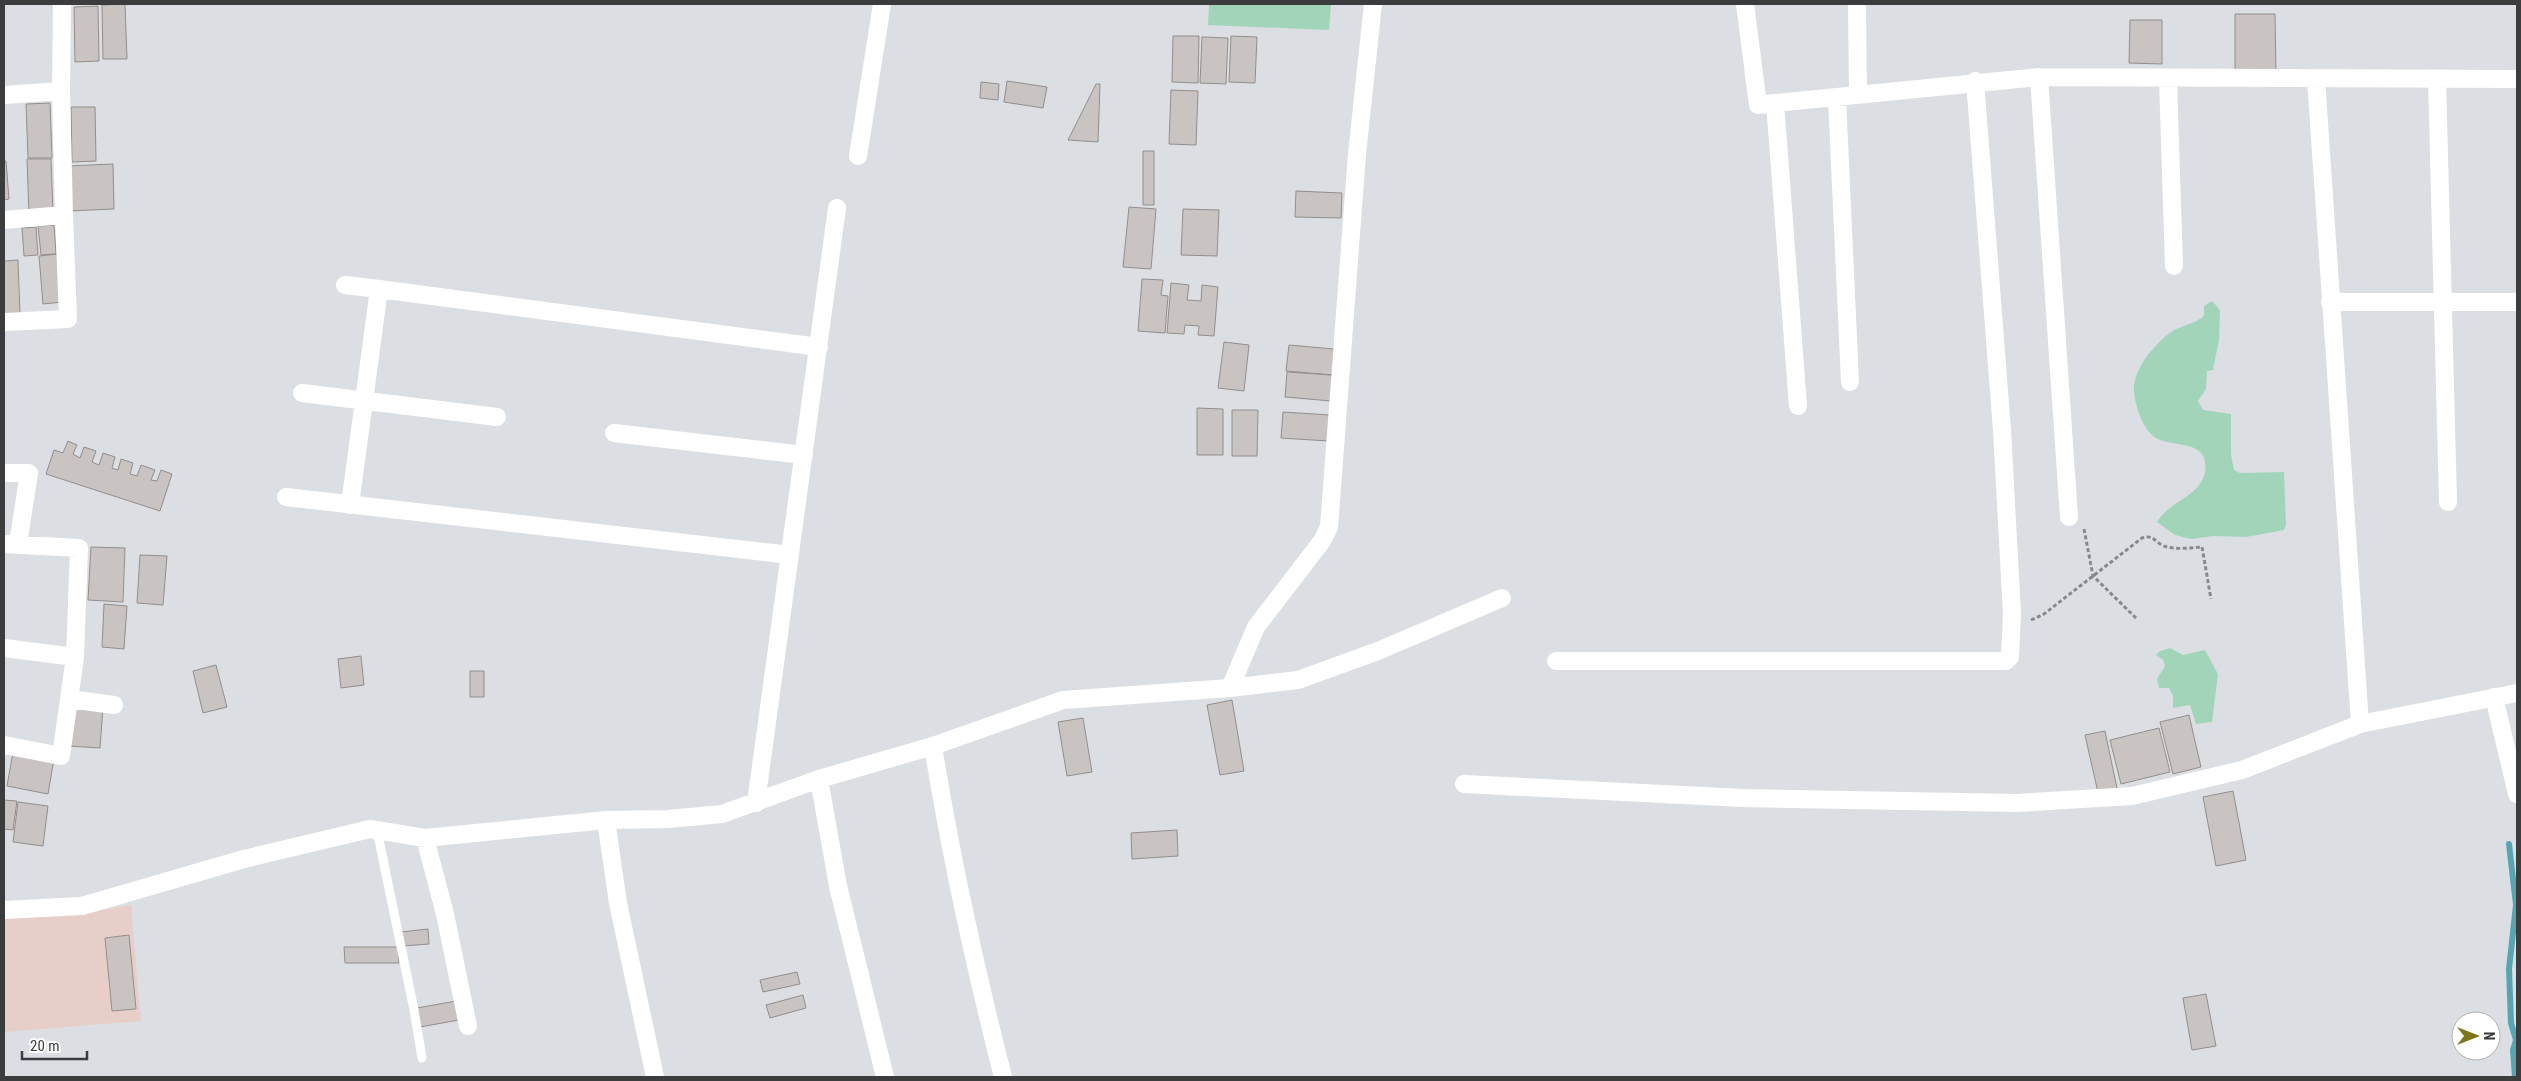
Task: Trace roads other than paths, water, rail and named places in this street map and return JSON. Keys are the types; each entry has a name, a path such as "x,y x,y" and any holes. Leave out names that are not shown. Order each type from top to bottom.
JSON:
{"street":[{"path":"4,322 68,319 61,91 62,4"},
{"path":"858,156 882,4"},
{"path":"1230,688 1256,627 1322,541 1330,527 1357,154 1373,4"},
{"path":"1745,4 1758,106 1975,81 2039,77 2517,79"},
{"path":"1857,4 1858,95"},
{"path":"2039,77 2069,510"},
{"path":"2168,79 2174,266"},
{"path":"2316,79 2360,724"},
{"path":"2437,79 2448,502"},
{"path":"1556,661 2006,661 2012,654 2002,430 1975,81"},
{"path":"4,95 61,91"},
{"path":"1837,98 1850,382"},
{"path":"1775,104 1798,406"},
{"path":"756,803 837,208"},
{"path":"4,220 64,215"},
{"path":"345,285 819,347"},
{"path":"350,505 379,289"},
{"path":"2330,302 2517,302"},
{"path":"302,393 497,417"},
{"path":"614,434 804,455"},
{"path":"4,473 29,473 11,544 79,548 75,657 61,756 4,745"},
{"path":"286,498 790,556"},
{"path":"4,910 82,906 244,859 370,828 425,838 606,820 668,819 722,814 819,779 933,746 1063,700 1230,688 1298,680 1378,651 1502,598"},
{"path":"4,648 75,657"},
{"path":"1464,784 1742,798 2017,803 2132,796 2242,770 2360,724 2517,693"},
{"path":"2494,697 2517,794"},
{"path":"70,698 114,705"},
{"path":"933,746 950,851 973,959 1002,1077"},
{"path":"819,779 840,895 885,1077"},
{"path":"606,820 618,903 655,1077"},
{"path":"425,838 445,914 468,1026"}],"lane":[{"path":"376,830 414,1010 422,1058"}],"waterway":[{"path":"2509,844 2516,905 2509,969 2511,1023 2516,1040 2513,1050 2515,1077"}]}
